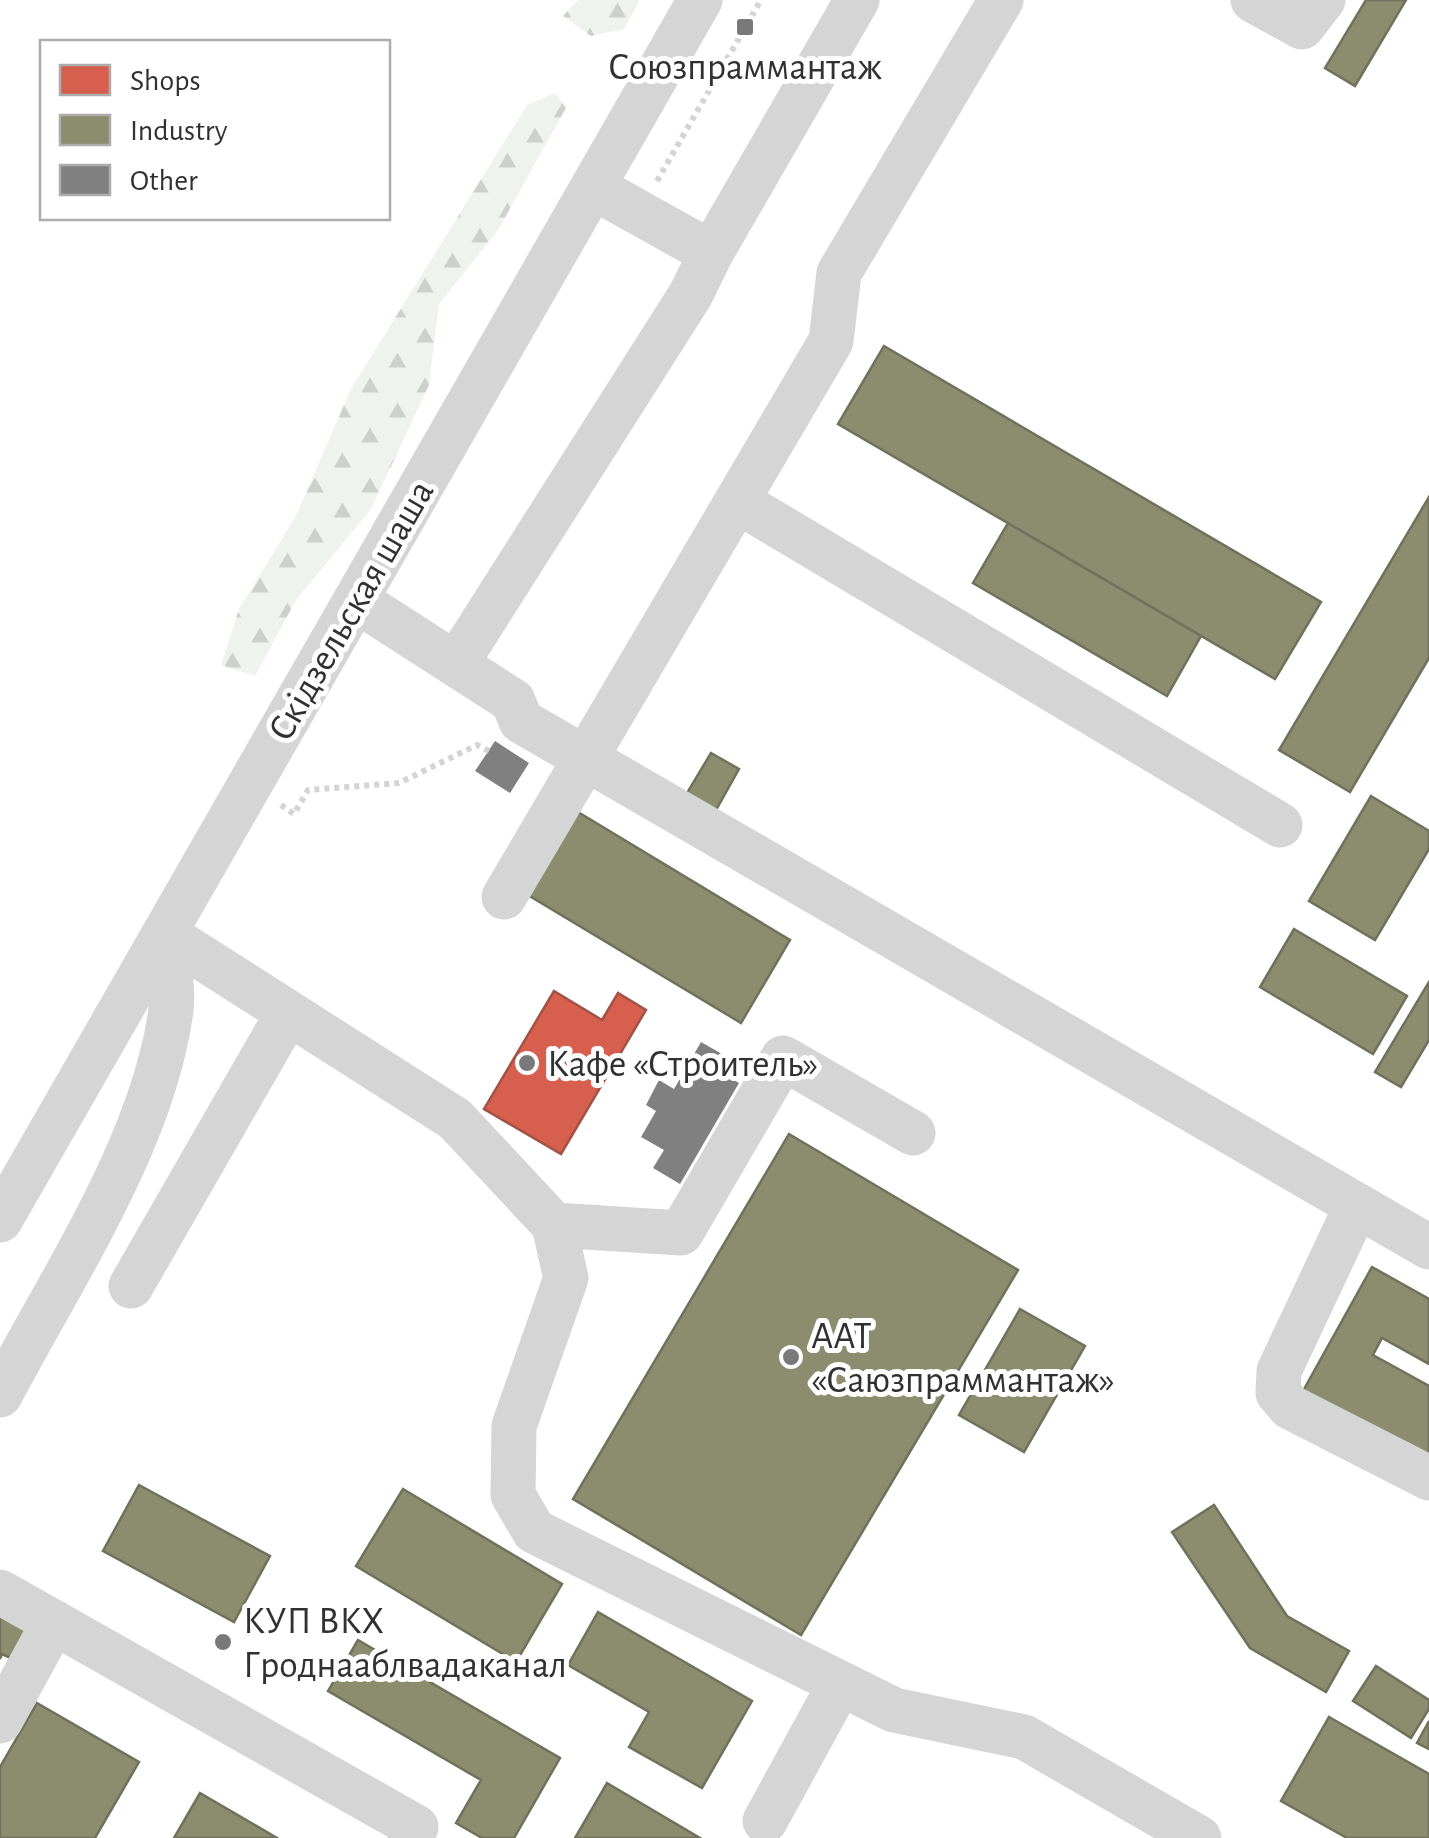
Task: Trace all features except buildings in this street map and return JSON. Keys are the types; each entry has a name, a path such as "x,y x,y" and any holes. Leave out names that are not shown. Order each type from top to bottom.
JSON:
{"street":[{"name":"Скідзельская шаша","path":"0,1220 700,0"},
{"path":"456,664 691,294 857,0"},
{"path":"504,898 831,341 838,273 1001,0"},
{"path":"1253,0 1302,28 1323,0"},
{"path":"593,187 711,253"},
{"path":"737,501 1280,825"},
{"path":"356,600 513,701 522,721 1429,1247"},
{"path":"165,934 455,1120 554,1225 566,1278 514,1426 513,1495 534,1532 894,1710 1024,1737 1199,1838"},
{"path":"0,1394 123,1162 158,1071 172,1006 165,934"},
{"path":"131,1286 288,1013"},
{"path":"554,1225 681,1233 782,1058 913,1133"},
{"path":"1357,1205 1279,1371 1278,1393 1290,1407 1429,1478"},
{"path":"0,1592 416,1827 410,1838"},
{"path":"0,1721 54,1622"},
{"path":"766,1821 840,1684"}],"path":[{"path":"638,213 761,0"},
{"path":"250,786 294,814 308,790 399,782 477,746 489,750"}],"green space":[{"path":"578,0 640,0 624,29 591,36 563,16"},
{"path":"555,93 566,108 498,230 439,304 429,385 371,509 296,600 255,676 221,665 239,609 296,516 351,389 527,105"}],"place":[{"name":"Союзпраммантаж","path":"745,27"},
{"name":"Кафе «Строитель»","path":"527,1063"},
{"name":"ААТ «Саюзпраммантаж»","path":"791,1357"},
{"name":"КУП ВКХ Гроднааблвадаканал","path":"223,1642"}]}
